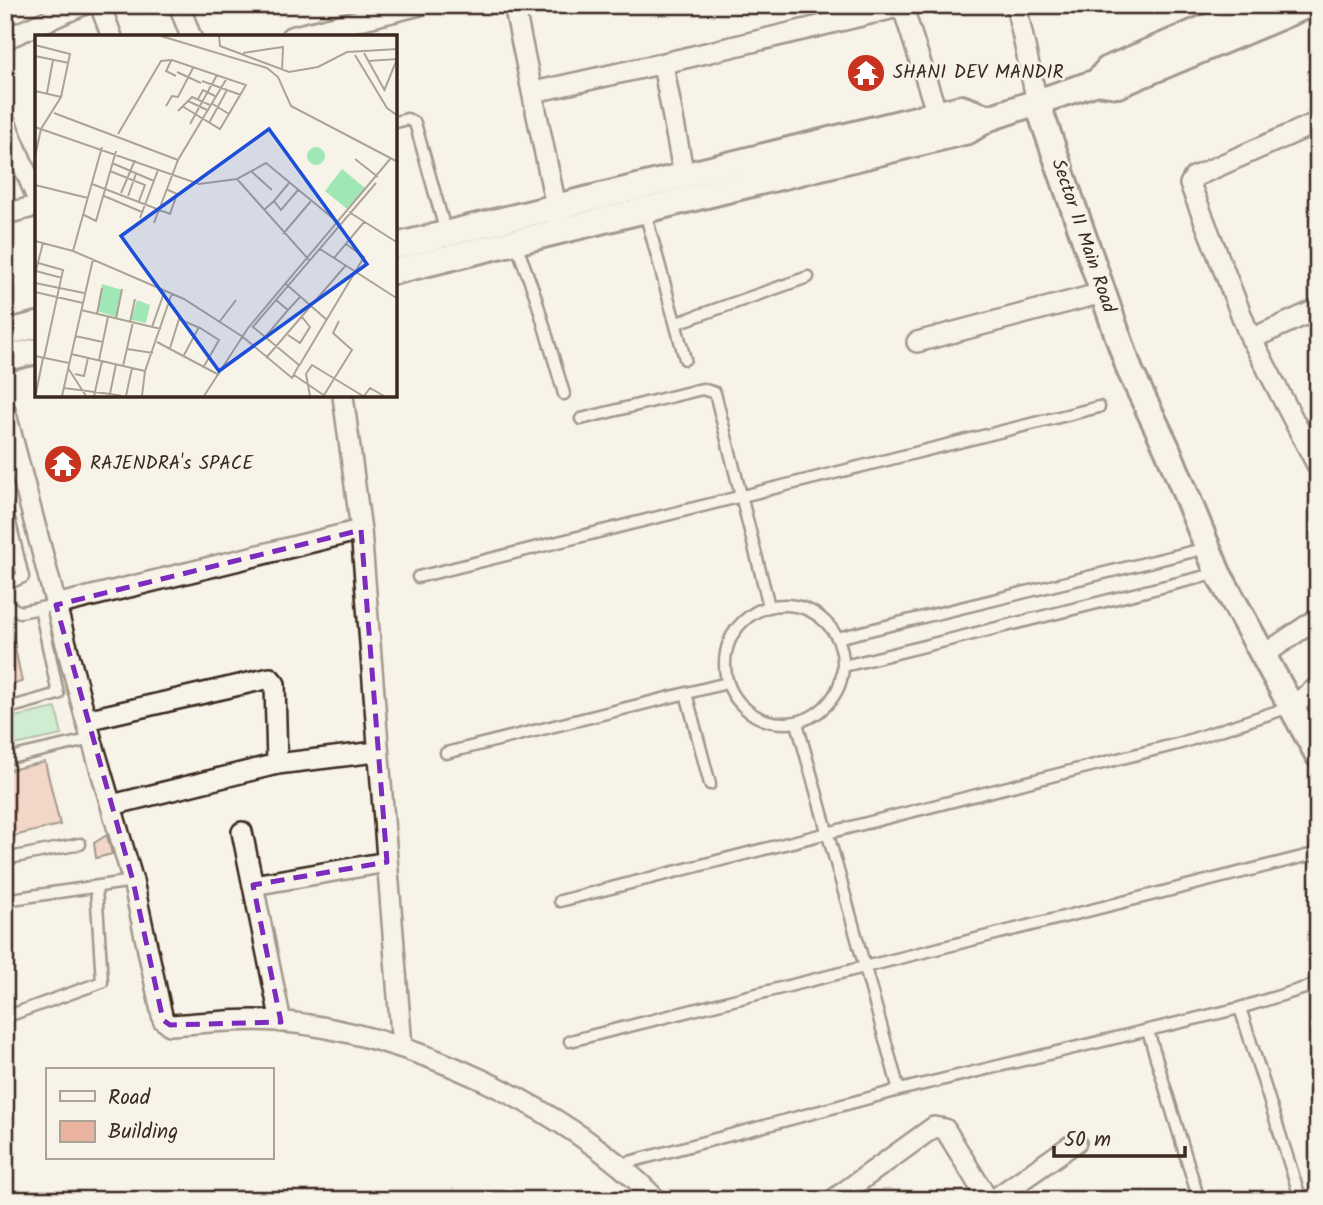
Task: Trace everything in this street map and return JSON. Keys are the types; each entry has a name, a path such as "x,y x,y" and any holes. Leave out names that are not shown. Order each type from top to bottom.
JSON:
{"street":[{"path":"5,39 83,5"},
{"path":"100,5 111,35"},
{"path":"179,5 190,35"},
{"path":"299,35 420,5"},
{"path":"514,5 559,218"},
{"path":"1016,5 1037,102"},
{"path":"1097,82 1108,69 1259,5"},
{"path":"397,246 446,233 644,210 968,131 989,118 1097,82 1118,85 1308,5"},
{"path":"534,92 903,6 937,114"},
{"path":"660,64 664,70 684,176"},
{"name":"Sector 11 Main Road","path":"1037,102 1130,370 1167,448 1218,573 1318,755"},
{"path":"397,271 515,240 559,218 684,176 961,107 989,118"},
{"path":"5,122 35,193"},
{"path":"1318,122 1191,181 1191,188 1251,339 1318,467"},
{"path":"5,214 35,206"},
{"path":"918,342 1102,293"},
{"path":"1251,339 1318,309"},
{"path":"5,333 35,326"},
{"path":"5,358 35,351"},
{"path":"343,397 360,530 402,1047"},
{"path":"5,410 48,607 112,806 133,881 165,1022 281,1022 402,1047 508,1093 551,1116 618,1165 657,1200"},
{"path":"48,607 360,530"},
{"path":"1262,656 1318,618"},
{"path":"89,730 270,678 275,684 277,764"},
{"path":"1291,707 1318,687"},
{"path":"112,806 277,764 376,752"},
{"path":"242,832 281,1022"},
{"path":"253,885 387,862"},
{"path":"833,1200 934,1127 945,1129 990,1200 1076,1142"}],"lane":[{"path":"397,122 407,119 415,123 446,233"},
{"path":"644,210 685,359"},
{"path":"515,240 535,295 564,394"},
{"path":"677,323 808,277"},
{"path":"581,419 709,389 715,393 769,606"},
{"path":"418,577 743,498 994,430 1099,407"},
{"path":"5,502 23,577 5,585"},
{"path":"837,638 1208,548"},
{"path":"844,666 1218,573"},
{"path":"5,604 20,612 48,607 58,694 5,709"},
{"path":"785,605 809,611 828,625 837,638 844,666 840,685 830,702 816,715 797,723 780,724 762,720 747,712 735,699 727,683 725,651 731,635 754,612 769,606 785,605"},
{"path":"446,753 727,683"},
{"path":"686,693 710,784"},
{"path":"560,901 1181,743 1291,707"},
{"path":"797,723 863,966 900,1090"},
{"path":"5,759 89,730"},
{"path":"5,859 80,844"},
{"path":"570,1041 1318,853"},
{"path":"5,900 133,881"},
{"path":"5,1017 102,982 96,887"},
{"path":"618,1165 900,1090 1240,1008 1318,985"},
{"path":"1240,1008 1301,1200"},
{"path":"1148,1031 1199,1200"}],"highlighted area":[{"path":"361,530 387,862 253,885 281,1022 170,1025 163,1020 133,881 56,605"}],"green space":[{"path":"56,708 62,735 5,747 5,719"}],"building":[{"path":"5,535 14,573 5,577"},
{"path":"12,632 22,682 5,685 5,633"},
{"path":"45,762 60,825 5,838 5,771"},
{"path":"107,835 112,854 96,858 94,843"}],"place":[{"name":"SHANI DEV MANDIR","path":"866,73"},
{"name":"RAJENDRA's SPACE","path":"63,464"}]}
